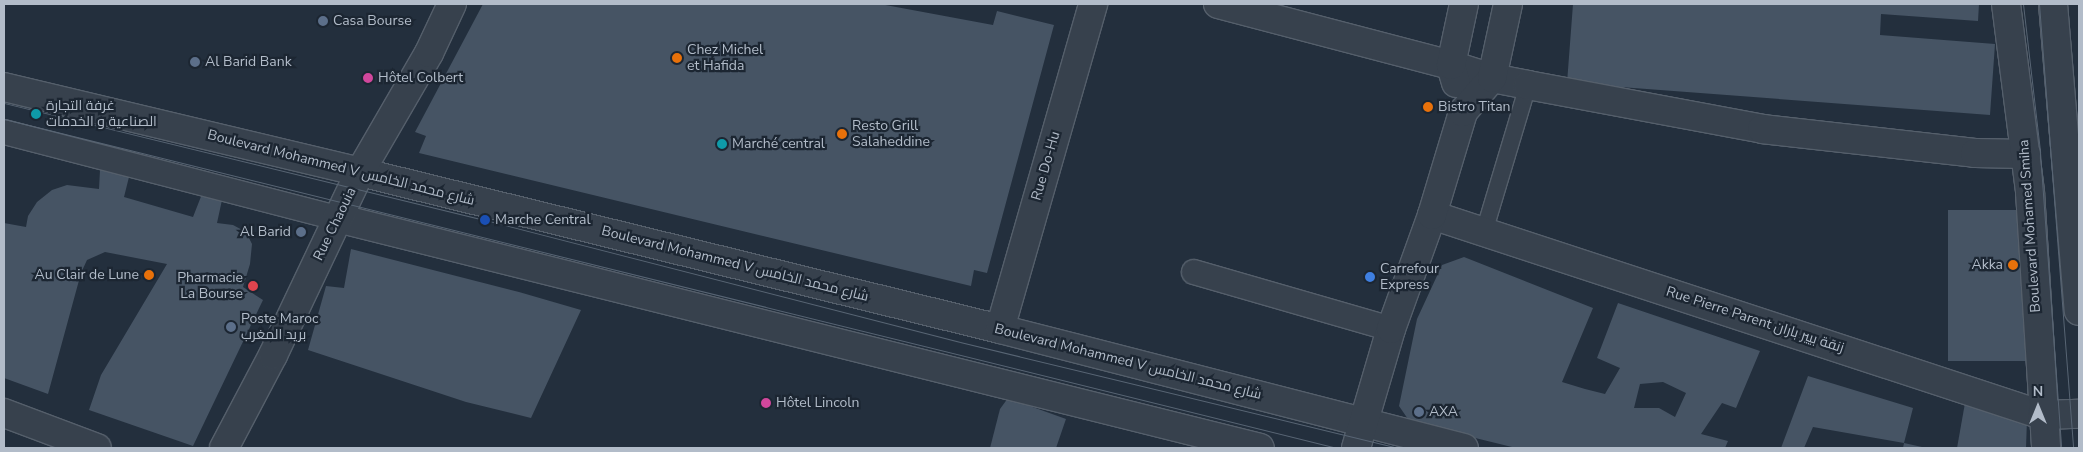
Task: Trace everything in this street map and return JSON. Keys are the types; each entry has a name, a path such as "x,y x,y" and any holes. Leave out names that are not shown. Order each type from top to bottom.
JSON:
{"street":[{"name":"Rue Chaouia","path":"224,448 273,355 360,172 429,53 452,4"},
{"name":"Rue Do-Hu","path":"1000,329 1093,4"},
{"path":"1218,4 1273,11 1492,78 1528,86 1762,129 1975,153 2026,154"},
{"path":"1462,112 1451,65 1464,4"},
{"path":"1356,448 1362,422 1391,329 1432,215 1462,112 1492,78 1508,4"},
{"name":"Boulevard Mohamed Smiha","path":"2006,4 2026,154 2042,414 2046,448"},
{"path":"2053,4 2073,146 2079,312"},
{"name":"Boulevard Mohammed V شارع محمد الخامس","path":"4,87 1000,329 1464,448"},
{"path":"4,132 337,218 1260,448"},
{"name":"Rue Pierre Parent زنقة بيير باران","path":"1432,215 2042,414 2079,414"},
{"path":"1194,272 1391,329"},
{"path":"4,412 97,448"}],"lane":[{"path":"1484,232 1528,86"}],"building":[{"name":"Marché central","path":"483,4 880,4 993,25 997,11 1054,25 987,273 974,270 971,286 419,153 426,136 415,132"},
{"path":"1573,4 1979,4 1978,21 1881,14 1880,35 1995,44 1990,115 1567,83"},
{"path":"100,170 129,177 124,197 193,217 202,194 222,200 217,223 233,225 246,232 252,244 250,264 243,287 263,300 193,446 89,410 101,375 167,264 105,252 87,260 81,273 48,394 4,378 4,223 26,227 28,216 37,202 52,190 67,185 99,189"},
{"path":"1948,210 2027,210 2027,361 1948,361"},
{"path":"351,249 519,292 581,310 531,418 466,402 308,350 326,286 344,288"},
{"path":"1464,257 1593,308 1562,382 1585,389 1605,394 1620,368 1597,358 1618,303 1760,351 1736,408 1722,403 1701,434 1728,441 1725,448 1516,448 1410,422 1399,406 1417,319 1442,265","holes":["1663,382 1686,393 1675,417 1659,408 1634,408 1640,384"]},
{"path":"1808,376 1913,408 1904,443 1813,427 1804,448 1781,448"},
{"path":"1008,398 1066,419 1056,448 990,448 1000,409"},
{"path":"1965,403 2027,419 2026,448 1957,448"},
{"path":"1904,443 1922,447 1922,448 1903,448"}],"tram line":[{"path":"2023,4 2040,152 2061,448"},
{"path":"2039,4 2073,448"},
{"path":"4,103 485,220 960,342 1397,448"},
{"path":"4,119 1337,448"}],"place":[{"name":"Casa Bourse","path":"323,21"},
{"name":"Chez Michel et Hafida","path":"677,58"},
{"name":"Al Barid Bank","path":"195,62"},
{"name":"Hôtel Colbert","path":"368,78"},
{"name":"Bistro Titan","path":"1428,107"},
{"name":"غرفة التجارة الصناعية و الخدمات","path":"36,114"},
{"name":"Resto Grill Salaheddine","path":"842,134"},
{"name":"Marché central","path":"722,144"},
{"name":"Marche Central","path":"485,220"},
{"name":"Al Barid","path":"301,232"},
{"name":"Akka","path":"2013,265"},
{"name":"Au Clair de Lune","path":"149,275"},
{"name":"Carrefour Express","path":"1370,277"},
{"name":"Pharmacie La Bourse","path":"253,286"},
{"name":"Poste Maroc بريد المغرب","path":"231,327"},
{"name":"Hôtel Lincoln","path":"766,403"},
{"name":"AXA","path":"1419,412"}]}
